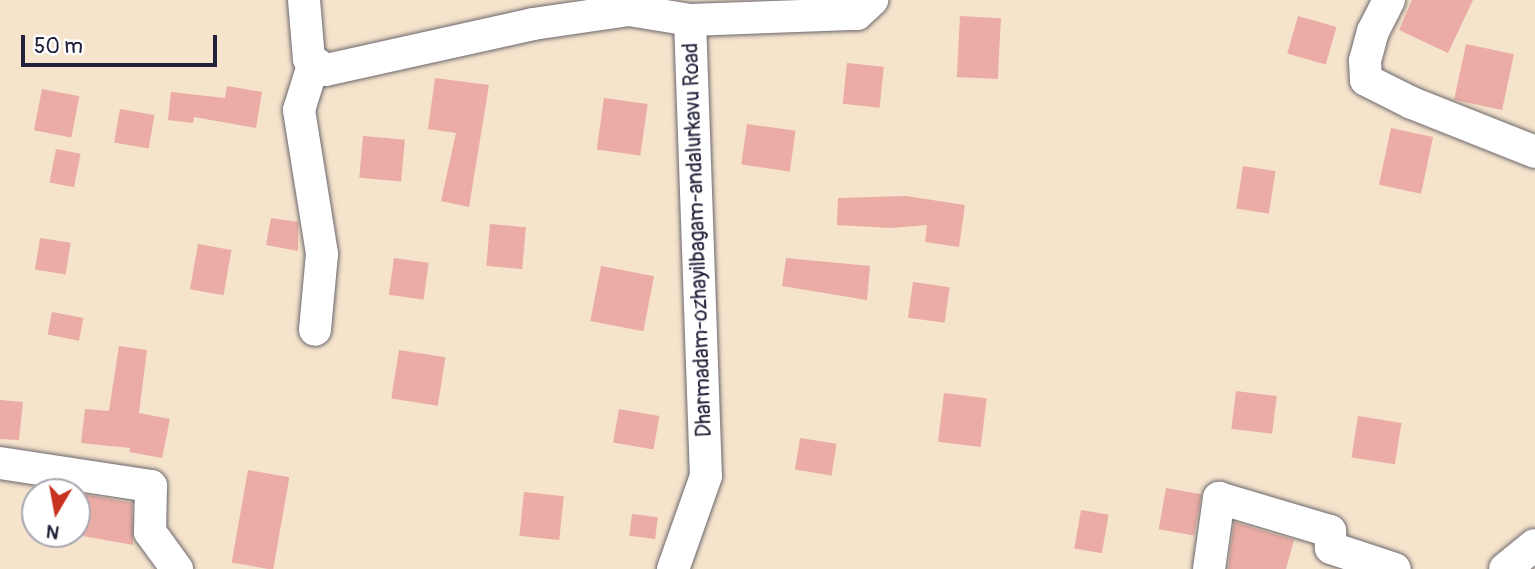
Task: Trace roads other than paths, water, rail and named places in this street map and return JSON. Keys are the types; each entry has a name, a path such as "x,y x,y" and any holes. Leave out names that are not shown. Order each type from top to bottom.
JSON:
{"street":[{"path":"304,0 309,59 314,62 299,110 322,254 316,330"},
{"path":"690,20 857,14 873,0"},
{"path":"1390,0 1370,41 1365,61 1366,80 1412,103 1535,152"},
{"name":"Dharmadam-ozhayilbagam-andalurkavu Road","path":"314,62 326,69 533,24 629,10 690,20 706,476 673,569"},
{"path":"0,463 150,486 150,532 177,569"},
{"path":"1209,569 1219,498 1330,531 1331,548 1395,569"},
{"path":"1505,569 1535,545"}]}
